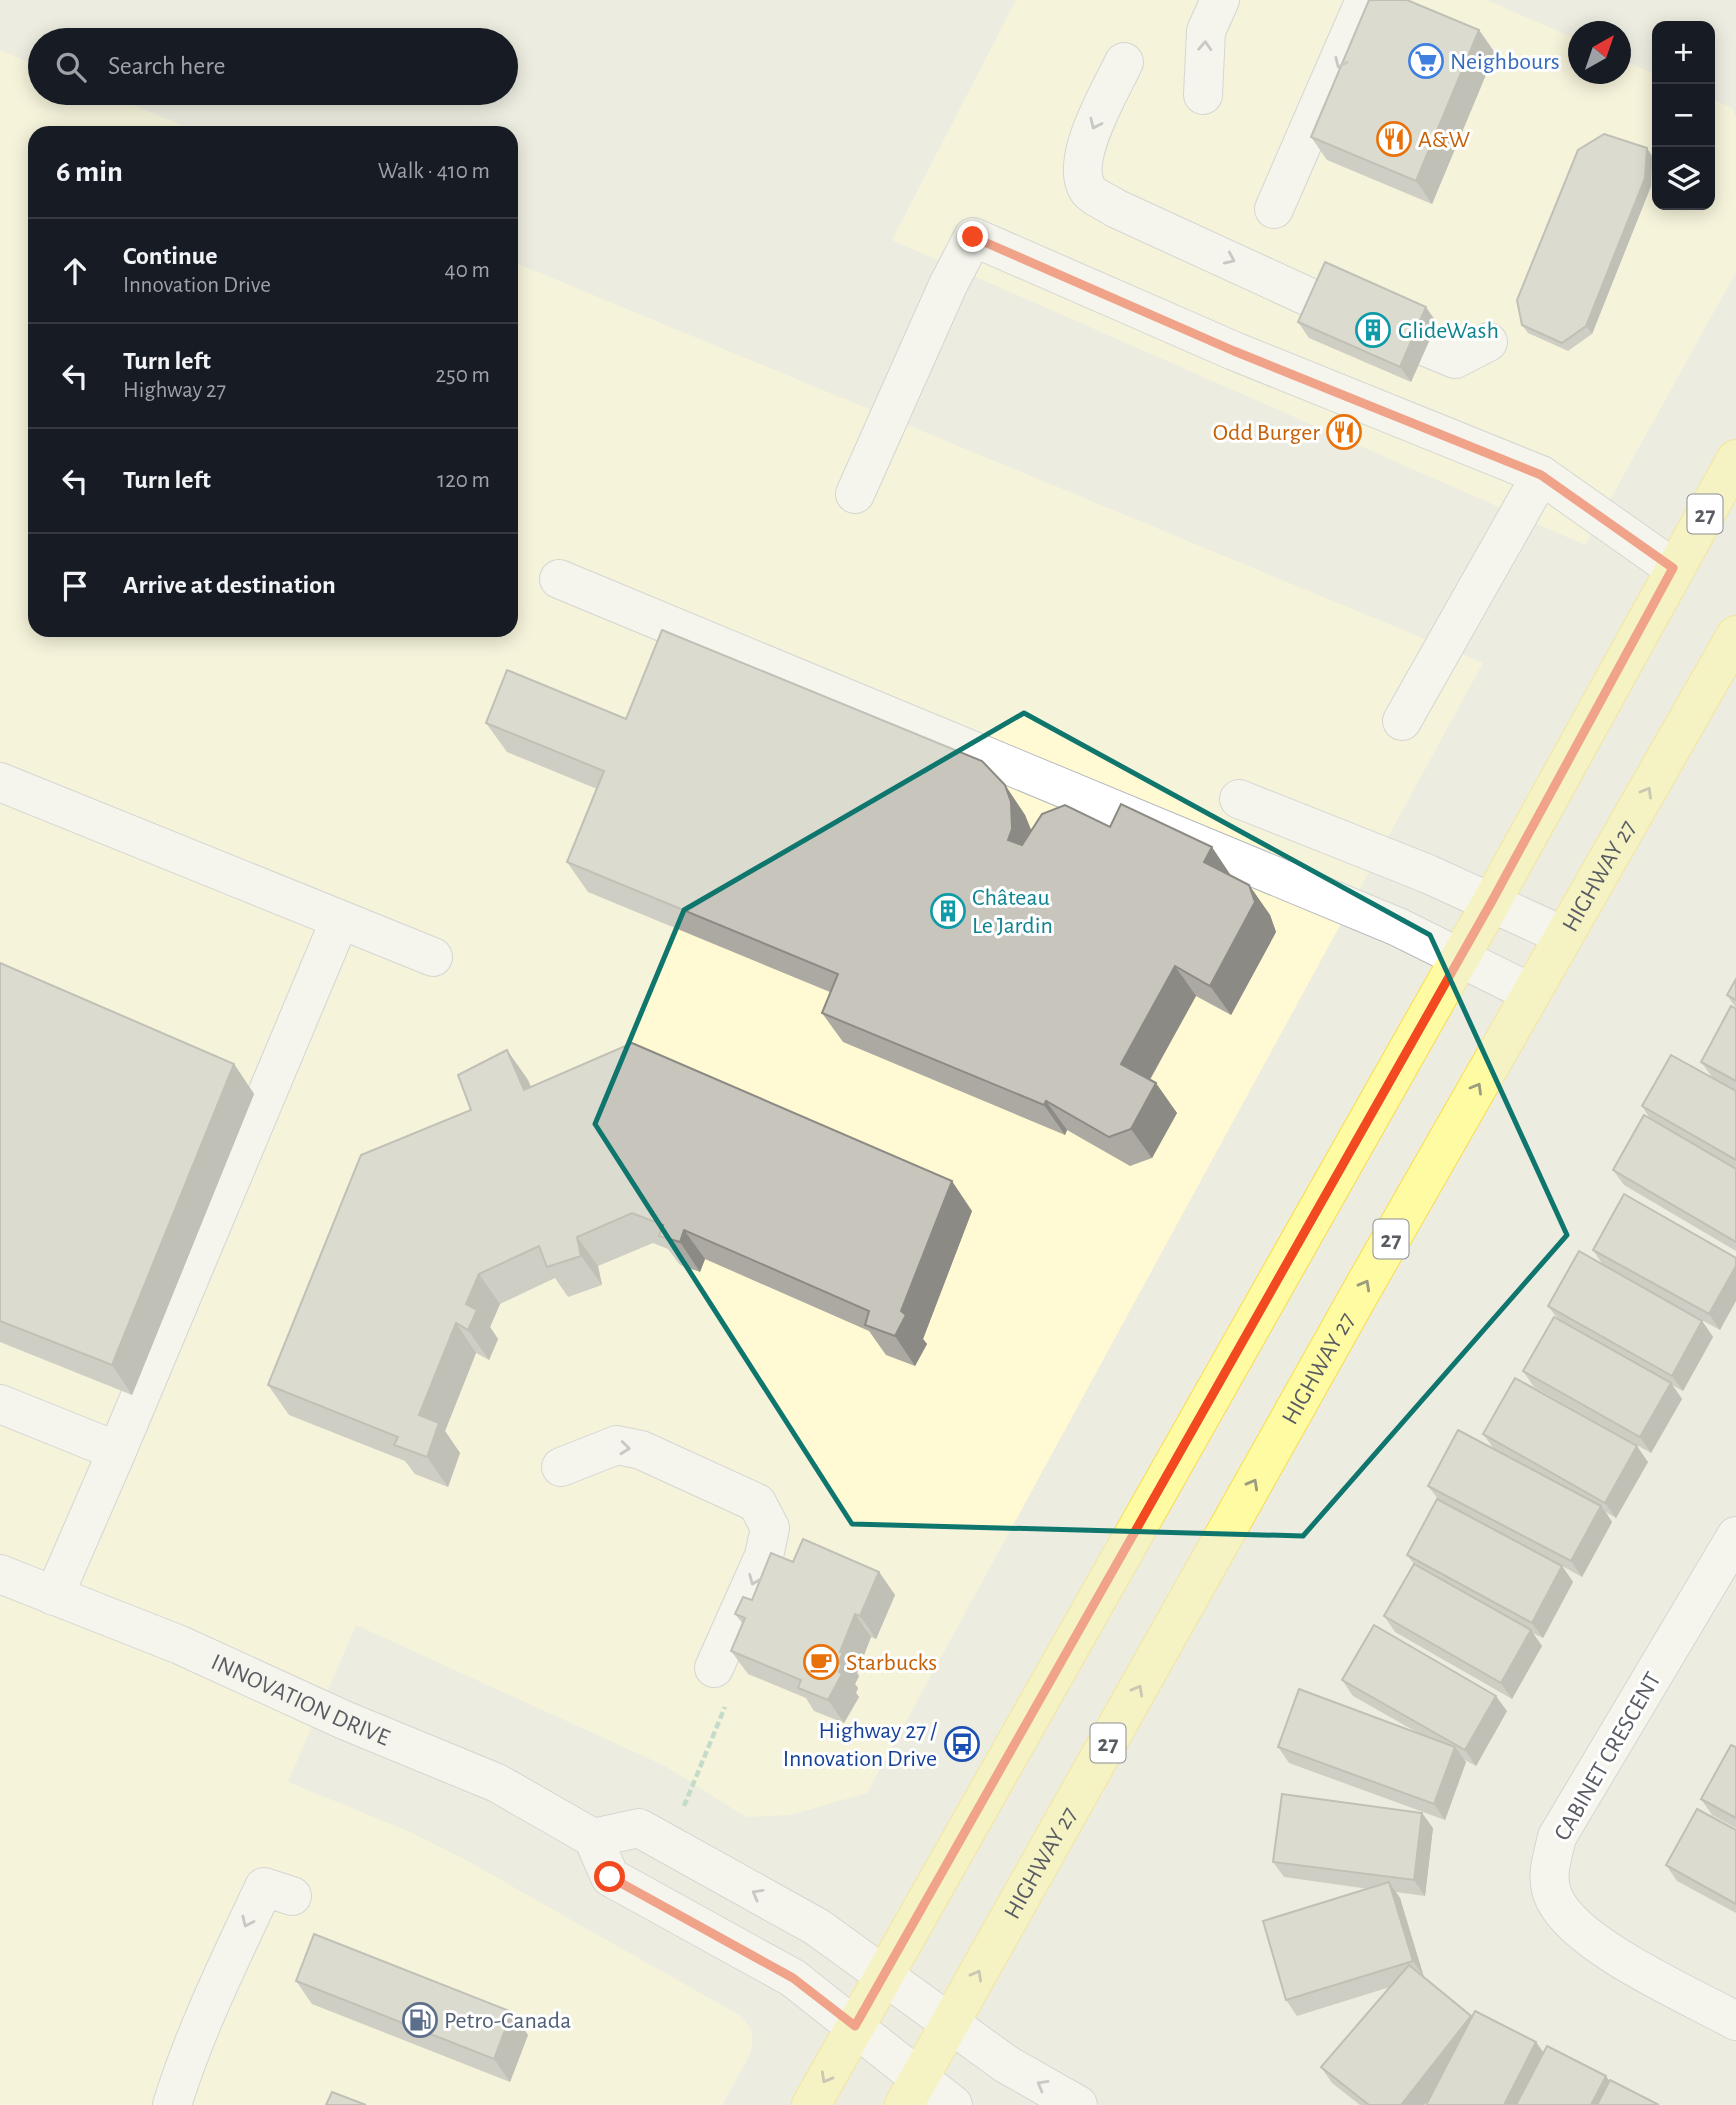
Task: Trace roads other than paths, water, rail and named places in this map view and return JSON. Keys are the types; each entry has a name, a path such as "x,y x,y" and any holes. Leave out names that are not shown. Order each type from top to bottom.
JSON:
{"main road":[{"name":"27","path":"811,2105 1492,901 1673,568 1736,459"},
{"name":"HIGHWAY 27","path":"912,2091 1736,635"}],"street":[{"path":"1203,96 1206,31 1220,0"},
{"path":"1274,209 1365,0"},
{"path":"1124,62 1088,139 1082,169 1088,190 1115,208 1324,304"},
{"path":"855,494 947,285 973,237 1234,351 1541,475 1673,568"},
{"path":"1426,347 1455,359 1488,342"},
{"path":"1402,721 1541,475"},
{"path":"559,579 1398,927 1531,993"},
{"path":"0,782 340,922 433,957"},
{"path":"1239,799 1492,901 1564,936"},
{"path":"54,1596 340,922"},
{"path":"0,1404 117,1451"},
{"path":"561,1467 617,1444 641,1450 757,1503 770,1528 764,1556 714,1668"},
{"name":"CABINET CRESCENT","path":"1736,1536 1557,1838 1548,1874 1555,1900 1583,1935 1736,2021"},
{"name":"INNOVATION DRIVE","path":"0,1574 180,1645 344,1720 497,1783 593,1838"},
{"path":"953,2105 912,2091 855,2026 793,1978 610,1877 593,1838 639,1828 817,1927 1006,2064 1078,2105"},
{"path":"172,2105 227,1965 264,1887 292,1896"}],"place":[{"name":"Neighbours","path":"1426,61"},
{"name":"A&W","path":"1394,139"},
{"name":"GlideWash","path":"1373,330"},
{"name":"Odd Burger","path":"1344,432"},
{"name":"Château Le Jardin","path":"948,911"},
{"name":"Starbucks","path":"821,1662"},
{"name":"Highway 27 / Innovation Drive","path":"962,1744"},
{"name":"Petro-Canada","path":"420,2020"}]}
